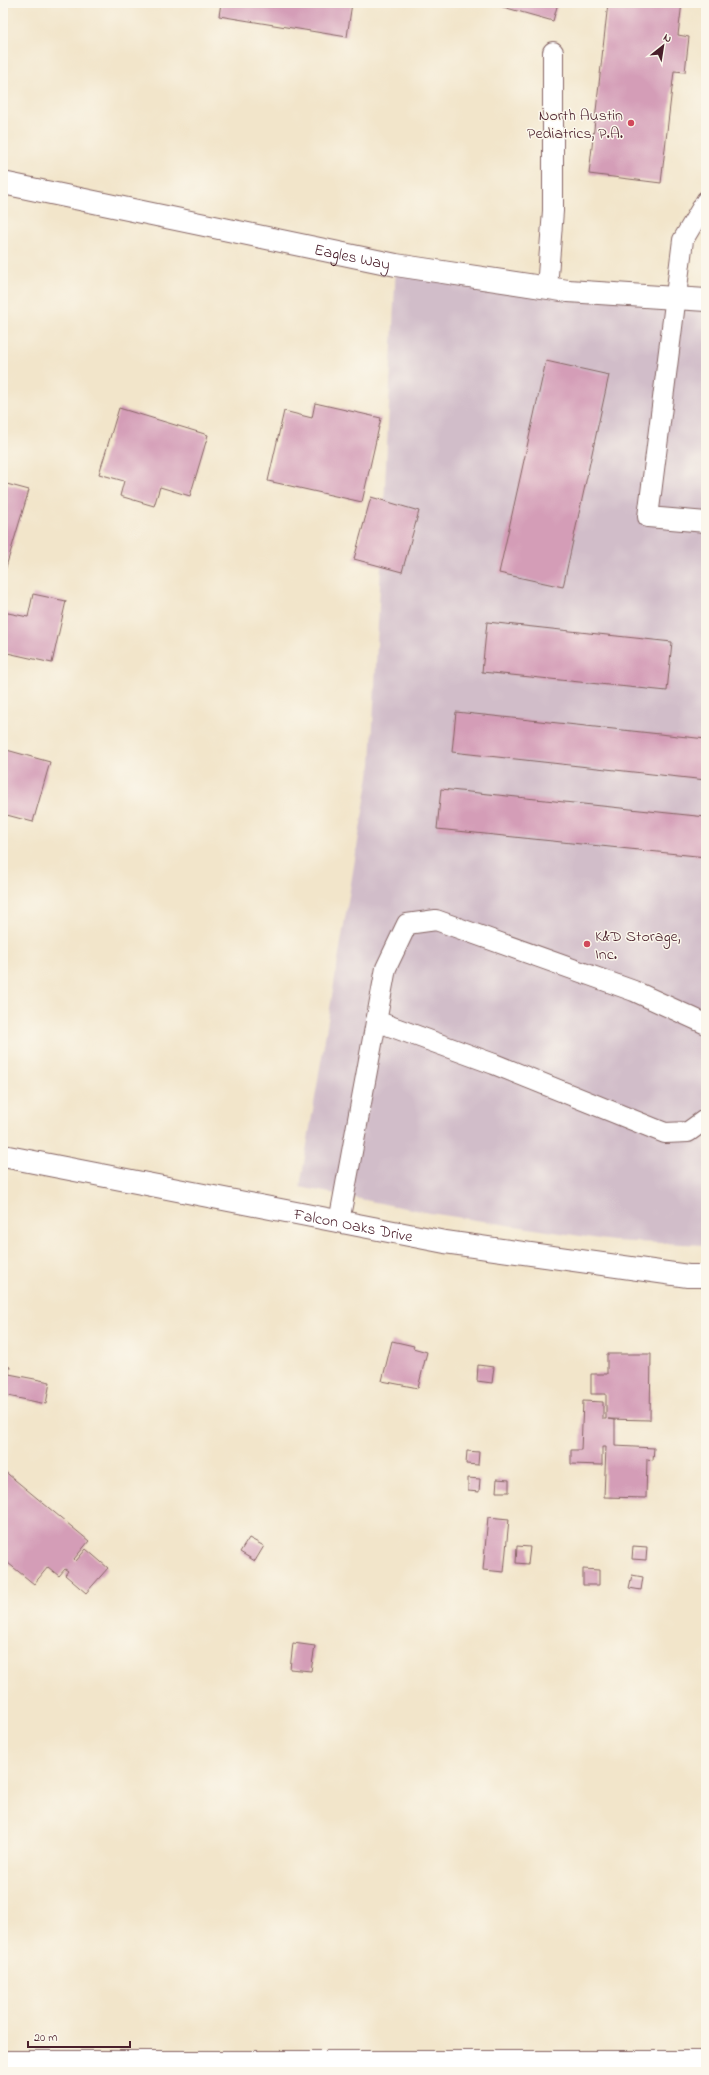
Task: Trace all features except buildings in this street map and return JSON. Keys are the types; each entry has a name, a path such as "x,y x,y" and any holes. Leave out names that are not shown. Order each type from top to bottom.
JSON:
{"street":[{"name":"Eagles Way","path":"3,183 396,265 568,291 706,300"},
{"name":"Falcon Oaks Drive","path":"3,1156 445,1242 680,1275 706,1276"},
{"path":"3,2062 706,2062"}],"lane":[{"path":"547,288 553,211 554,52"},
{"path":"706,201 683,240 677,298 648,517 706,522"},
{"path":"339,1222 386,968 407,924 436,920 634,991 706,1024"},
{"path":"376,1022 494,1064 665,1133 688,1132 706,1119"}],"shaded area":[{"path":"396,265 706,299 706,1245 613,1241 430,1213 300,1187 371,764"}],"place":[{"name":"North Austin Pediatrics, P.A.","path":"631,123"},
{"name":"K&D Storage, Inc.","path":"587,944"}]}
